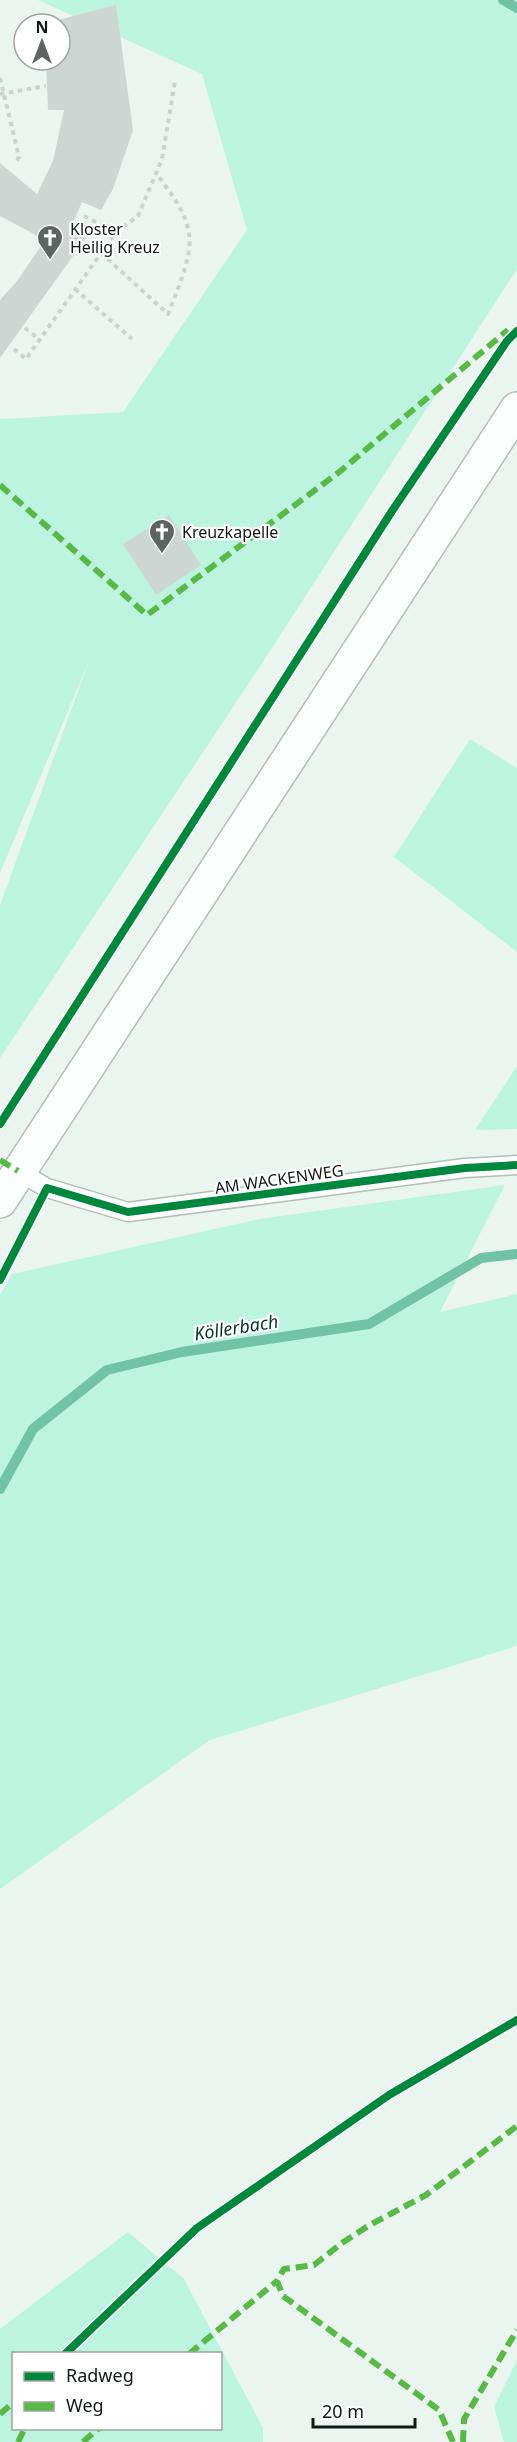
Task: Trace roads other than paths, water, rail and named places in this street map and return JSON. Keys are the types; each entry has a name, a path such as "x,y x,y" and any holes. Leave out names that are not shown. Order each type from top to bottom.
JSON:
{"main road":[{"path":"0,1201 517,409"}],"lane":[{"name":"AM WACKENWEG","path":"18,1171 47,1188 128,1212 465,1168 517,1165"}],"waterway":[{"name":"Köllerbach","path":"503,0 517,8"},
{"name":"Köllerbach","path":"0,1489 33,1429 107,1370 182,1352 369,1324 481,1258 517,1254"}],"place":[{"name":"Kloster Heilig Kreuz","path":"50,261"},
{"name":"Kreuzkapelle","path":"162,555"}]}
